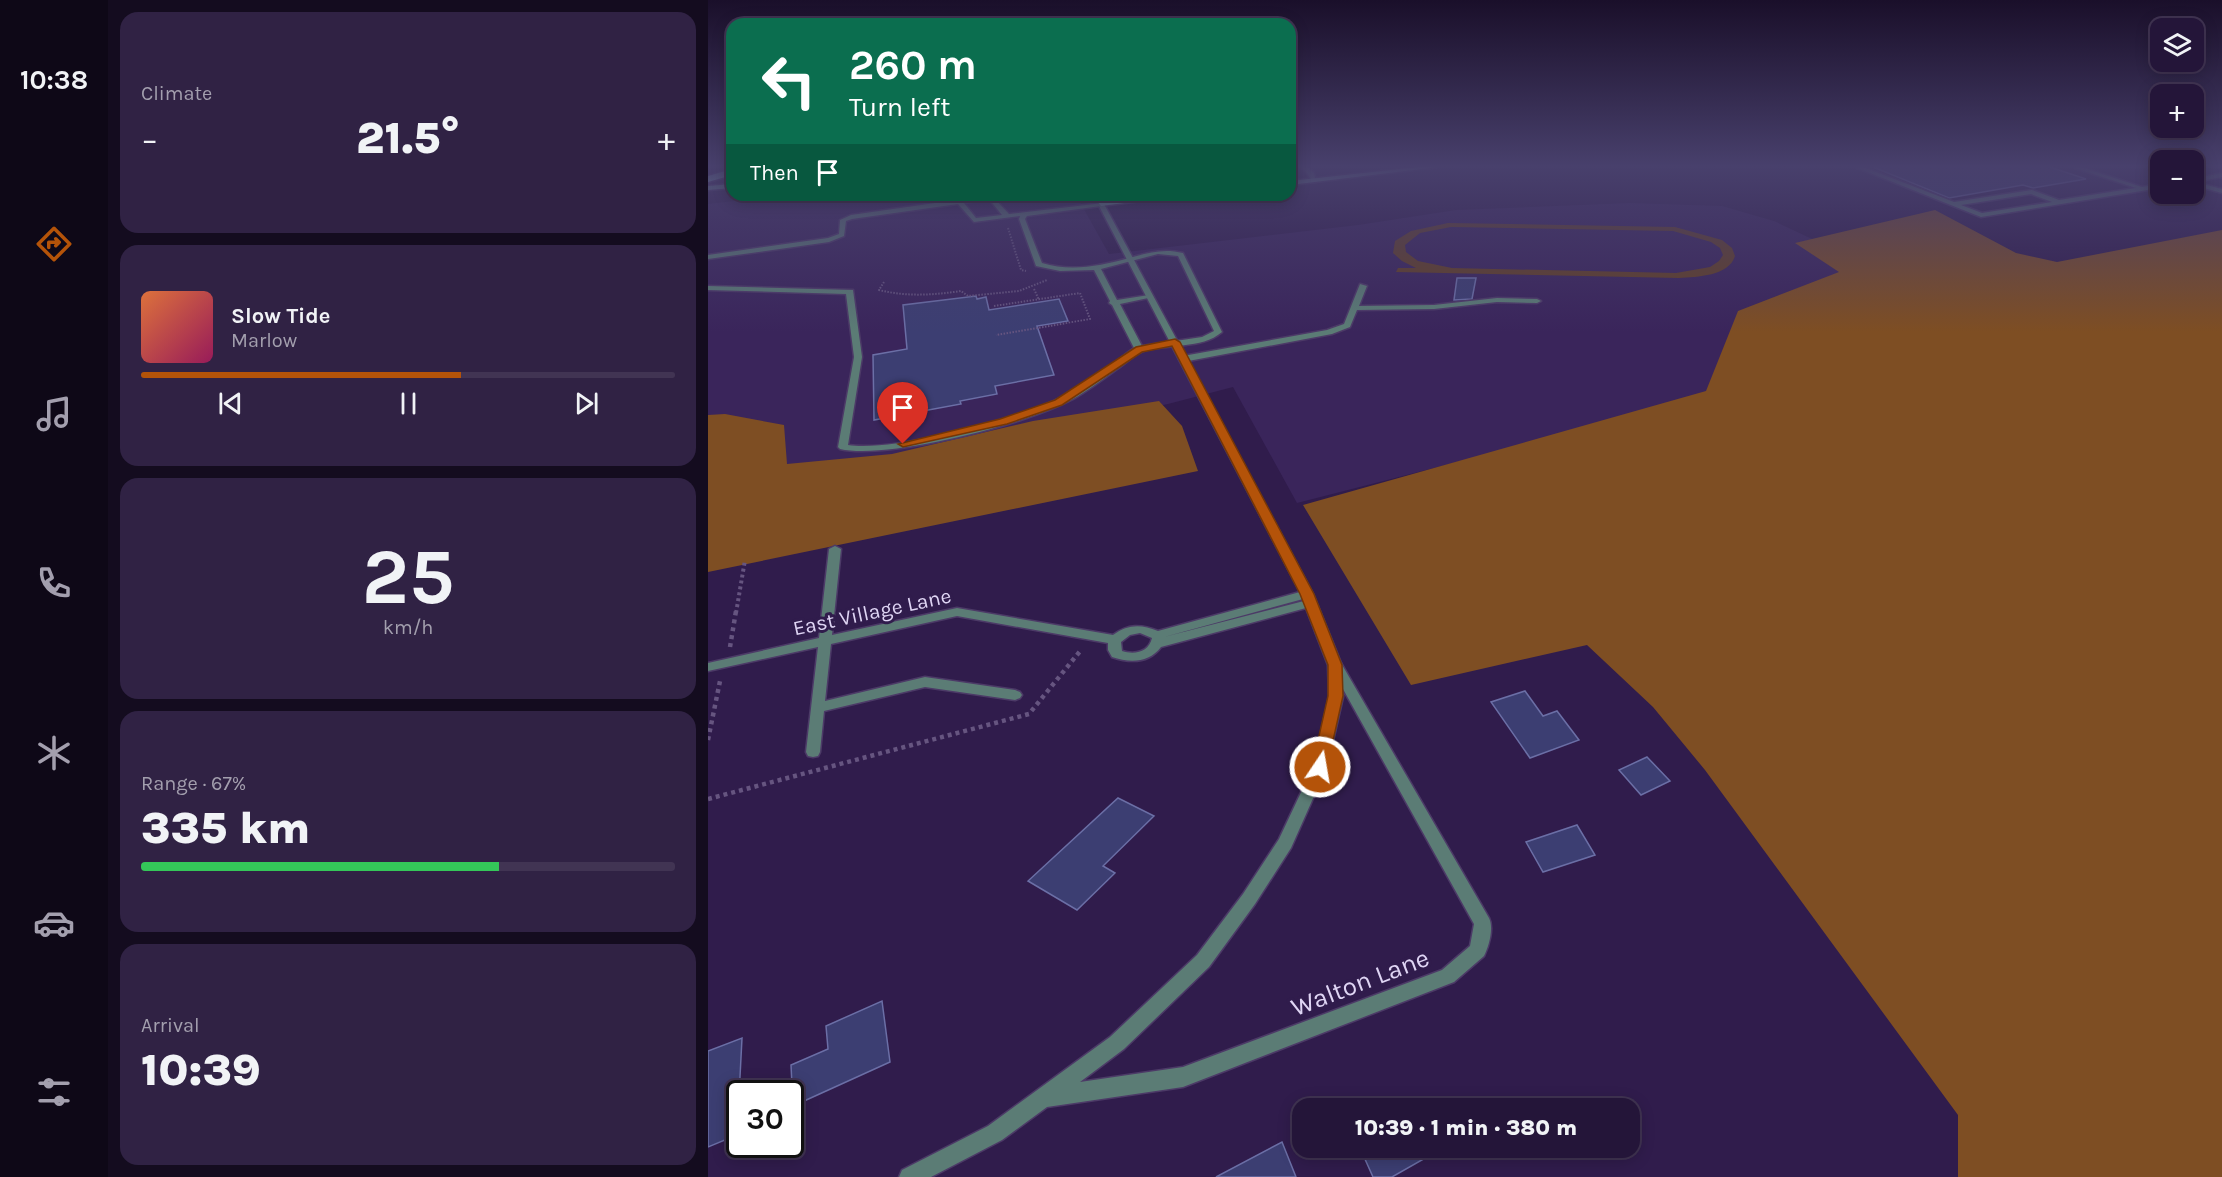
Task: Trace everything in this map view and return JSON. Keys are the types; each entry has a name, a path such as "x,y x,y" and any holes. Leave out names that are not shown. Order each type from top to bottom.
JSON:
{"street":[{"path":"708,257 829,240 842,235 843,222"},
{"path":"708,288 850,292 858,357 843,447 852,451 883,449 1003,422 1059,403 1139,349 1204,339 1218,332 1182,256 1170,252 1145,253 1130,261 1070,270 1050,269 1039,264 1023,222"},
{"name":"Walton Lane","path":"1042,1098 1183,1077 1448,976 1478,950 1483,923 1335,665 1309,598 1110,222"},
{"path":"1096,266 1113,303 1139,349"},
{"path":"1183,359 1329,332 1347,325 1363,286"},
{"path":"1113,303 1149,297"},
{"path":"1354,308 1434,307 1497,300 1537,301"},
{"path":"813,752 835,549"},
{"path":"1157,639 1141,629 1126,632 1115,640 1114,650 1128,658 1149,652 1157,639 1309,598"},
{"name":"East Village Lane","path":"708,668 957,612 1115,640"},
{"name":"Walton Lane","path":"909,1177 995,1133 1118,1043 1203,961 1250,899 1285,843 1320,767 1335,696 1335,665"},
{"path":"819,707 925,682 1015,695"}],"path":[{"path":"1007,222 1021,270 1030,273"},
{"path":"884,282 879,290 897,296 929,296 961,291 969,296 1000,295 1034,289 1048,278 1039,275"},
{"path":"1034,289 1039,300"},
{"path":"994,306 1080,293 1090,319 996,335"},
{"path":"730,647 746,560"},
{"path":"708,799 1029,714 1081,650"},
{"path":"708,740 720,681"}],"shaded area":[{"path":"708,222 1091,222 1109,254 1378,222 1776,222 1970,313 1979,329 1297,503 1233,387 1168,404 878,463 708,482"},
{"path":"1884,222 1957,222 2016,253 2057,262 2222,230 2222,1177 1958,1177 1958,1115 1705,770 1653,707 1587,645 1411,685 1303,505 1706,391 1738,311 1839,272 1795,243"},
{"path":"1448,223 1675,227 1722,240 1732,248 1735,256 1732,263 1719,271 1703,276 1679,278 1396,272 1398,268 1416,268 1393,253 1395,241 1411,231","holes":["1451,227 1673,231 1711,242 1720,248 1723,255 1710,267 1676,273 1452,268 1418,261 1406,252 1405,245 1420,233"]},
{"path":"1159,401 1182,426 1198,471 708,572 708,415 725,414 784,425 787,464 892,454 1033,421"}],"building":[{"path":"1457,278 1476,278 1472,299 1454,300"},
{"path":"976,296 977,299 986,297 989,310 1059,299 1068,321 1037,326 1054,375 995,386 997,394 960,401 961,404 874,420 873,355 907,349 903,305"},
{"path":"1525,691 1543,716 1557,711 1579,740 1530,758 1491,702"},
{"path":"1647,757 1670,781 1641,795 1619,770"},
{"path":"1118,798 1154,816 1103,866 1115,873 1077,910 1028,881"},
{"path":"1577,825 1595,855 1543,872 1526,842"},
{"path":"882,1001 890,1062 804,1101 804,1080 792,1080 791,1065 828,1049 826,1026"},
{"path":"742,1038 740,1080 726,1080 726,1140 708,1147 708,1051"},
{"path":"1282,1142 1296,1177 1216,1177"},
{"path":"1364,1158 1425,1158 1392,1177 1373,1177"}],"route":[{"path":"903,444 1003,422 1059,403 1139,349 1175,342 1307,594 1335,665 1335,696 1320,767"}]}
